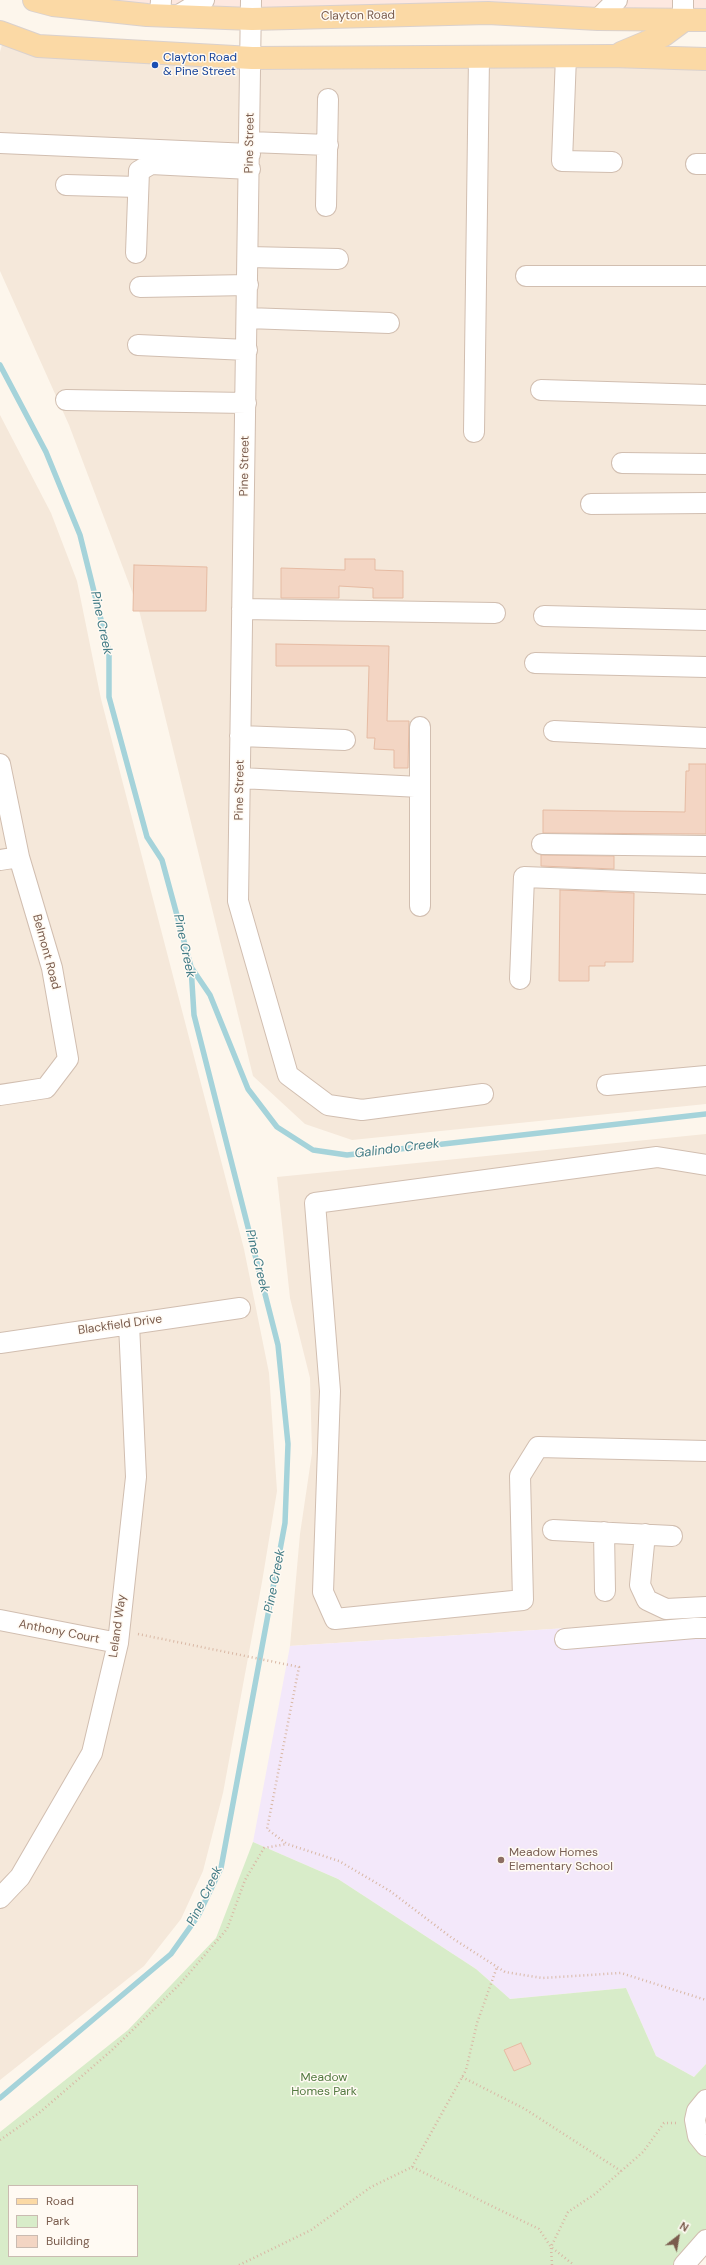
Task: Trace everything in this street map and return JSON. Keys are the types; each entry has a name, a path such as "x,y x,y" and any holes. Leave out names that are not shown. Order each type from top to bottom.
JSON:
{"main road":[{"name":"Clayton Road","path":"34,0 53,5 166,11 488,7 598,19 683,10 706,20"},
{"path":"612,56 664,35 683,10"},
{"path":"0,32 38,46 252,58 612,56 706,59"}],"street":[{"path":"166,11 204,0"},
{"path":"598,19 617,0"},
{"name":"Pine Street","path":"252,9 238,901 248,931 288,1075 328,1105 362,1110 483,1094"},
{"path":"566,56 562,161 612,162"},
{"path":"474,432 479,57"},
{"path":"326,206 328,99"},
{"path":"0,143 250,155"},
{"path":"136,253 139,171 151,164 250,155 328,145"},
{"path":"66,184 138,187"},
{"path":"248,257 338,260"},
{"path":"526,276 706,276"},
{"path":"140,288 248,285"},
{"path":"247,318 389,323"},
{"path":"138,345 247,350"},
{"path":"541,390 706,395"},
{"path":"66,400 246,403"},
{"path":"622,463 706,464"},
{"path":"591,504 706,503"},
{"path":"242,609 495,614"},
{"path":"544,616 706,620"},
{"path":"535,663 706,668"},
{"path":"420,727 420,906"},
{"path":"554,731 706,738"},
{"path":"240,736 345,740"},
{"name":"Belmont Road","path":"0,764 10,858 52,968 68,1059 46,1088 0,1095"},
{"path":"240,778 420,787"},
{"path":"542,844 706,846"},
{"path":"520,979 524,877 706,884"},
{"path":"607,1085 706,1076"},
{"path":"706,1165 657,1157 315,1203 330,1391 323,1592 335,1619 523,1600 520,1476 538,1447 706,1451"},
{"name":"Blackfield Drive","path":"0,1343 240,1308"},
{"name":"Leland Way","path":"0,1898 20,1877 92,1753 118,1643 136,1477 129,1324"},
{"path":"553,1530 672,1536"},
{"path":"604,1532 605,1591"},
{"path":"645,1534 640,1585 647,1600 666,1609 706,1607"},
{"name":"Anthony Court","path":"0,1620 118,1643"},
{"path":"565,1639 706,1628"},
{"path":"706,2100 697,2111 695,2120 698,2136 706,2146"},
{"path":"684,2265 706,2240"}],"path":[{"path":"118,1643 136,1634 248,1658 300,1667 267,1829 287,1844 339,1861 390,1891 452,1938 505,1972 542,1978 621,1973 706,2000"},
{"path":"0,2140 38,2112 111,2051 180,1984 226,1929 245,1880 264,1848 287,1844"},
{"path":"239,2265 311,2230 371,2187 412,2167 466,2070 477,2023 497,1967"},
{"path":"462,2077 525,2109 621,2171"},
{"path":"552,2265 551,2247 568,2212 595,2194 643,2152 664,2123 681,2123 695,2120"},
{"path":"412,2167 539,2230 551,2247 574,2265"}],"shaded area":[{"path":"34,0 706,0 706,20 252,19"},
{"path":"5,34 38,46 706,59 706,1104 352,1140 305,1124 253,1076 139,610 69,425 0,271 0,52"},
{"path":"0,415 51,513 77,581 101,699 244,1249 269,1373 277,1491 262,1582 223,1793 203,1871 181,1919 144,1966 0,2080"},
{"path":"706,1134 706,1619 290,1646 300,1534 312,1453 310,1378 290,1298 277,1177"},
{"name":"Meadow Homes Elementary School","path":"706,1619 706,2064 694,2077 656,2056 626,1988 510,1999 476,1969 338,1879 253,1842 290,1646"}],"green space":[{"name":"Meadow Homes Park","path":"253,1842 338,1879 476,1969 510,1999 626,1988 656,2056 694,2077 706,2064 706,2240 684,2265 0,2265 0,2132 128,2030 216,1938"}],"building":[{"path":"345,559 375,559 375,570 403,571 403,598 373,598 373,588 339,586 339,598 281,598 281,568 345,570"},
{"path":"134,565 207,567 206,611 133,611"},
{"path":"276,644 389,646 387,721 409,721 408,768 394,768 394,750 374,749 375,738 367,738 369,666 276,666"},
{"path":"689,764 706,764 706,834 543,833 543,810 685,812 686,771 689,771"},
{"path":"541,855 614,856 614,869 541,866"},
{"path":"560,890 634,893 633,962 605,962 605,966 589,966 589,981 559,981"},
{"path":"521,2043 531,2064 514,2071 504,2050"}],"waterway":[{"name":"Pine Creek","path":"0,365 46,452 80,535 109,652 109,697 147,837 162,860 191,967 194,1015 278,1345 288,1444 285,1523 221,1868 198,1916 171,1954 0,2098"},
{"name":"Galindo Creek","path":"191,967 210,995 248,1089 277,1127 313,1150 347,1155 706,1114"}],"place":[{"name":"Clayton Road & Pine Street","path":"155,65"},
{"name":"Meadow Homes Elementary School","path":"501,1860"}]}
